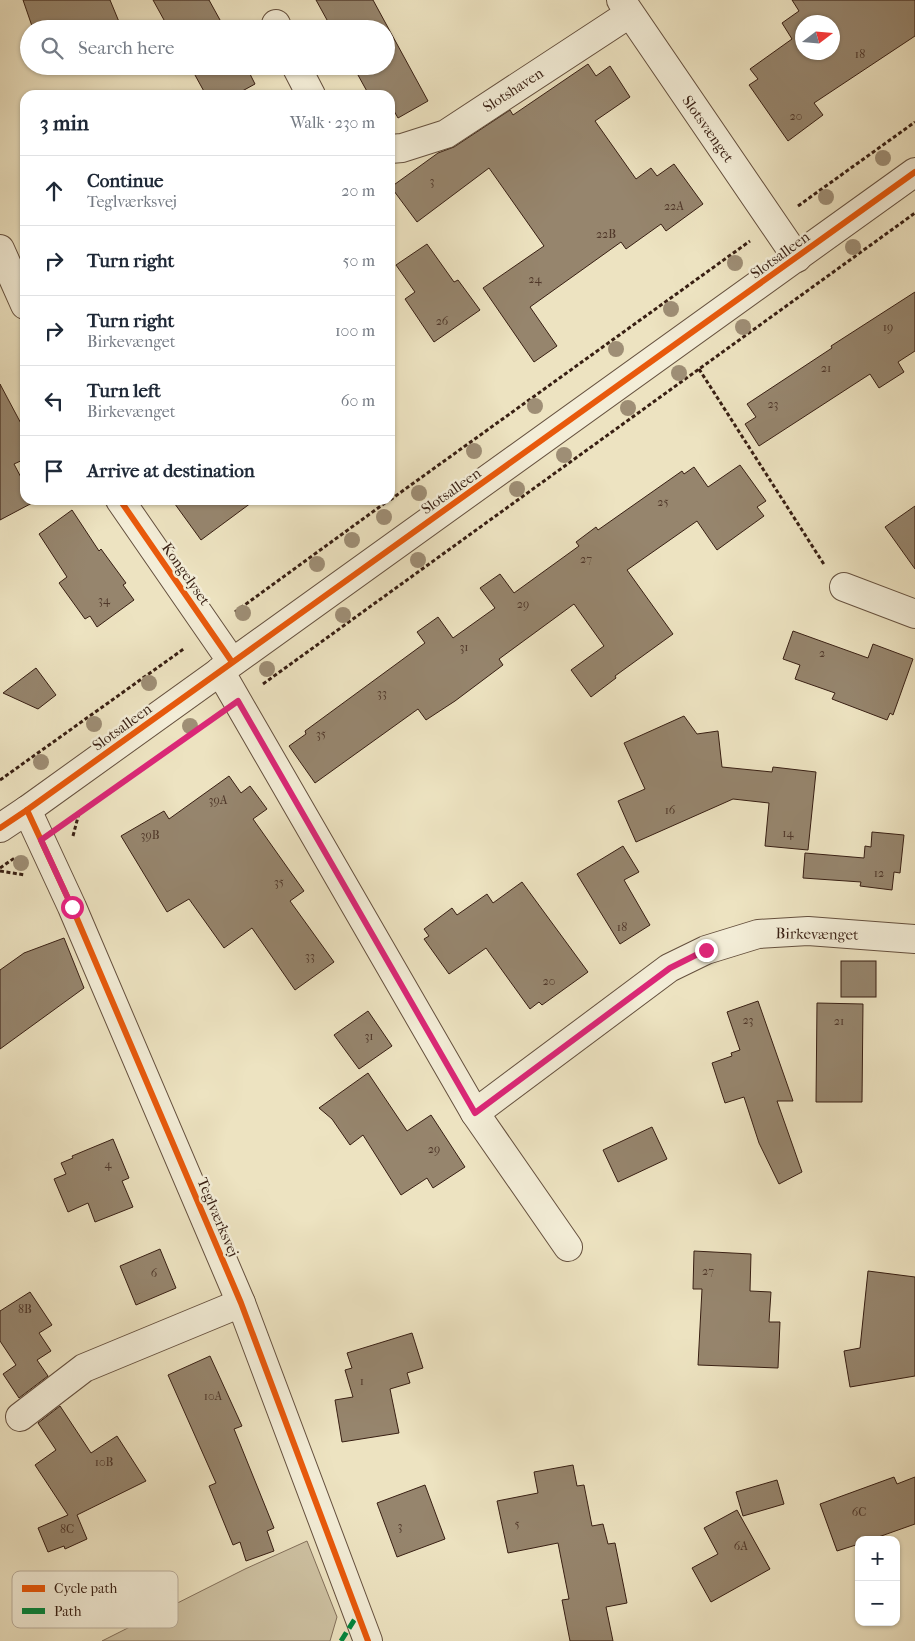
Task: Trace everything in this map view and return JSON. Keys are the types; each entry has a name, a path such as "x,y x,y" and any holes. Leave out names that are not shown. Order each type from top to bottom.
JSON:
{"street":[{"name":"Slotshaven","path":"395,149 446,134 625,7"},
{"name":"Slotsvænget","path":"625,7 797,258"},
{"path":"300,75 308,90"},
{"name":"Slotsalleen","path":"0,828 682,341 915,172"},
{"path":"0,249 20,295"},
{"name":"Kongelyset","path":"123,505 209,631 226,667"},
{"path":"844,586 915,614"},
{"path":"226,667 238,701 475,1113 568,1248"},
{"name":"Teglværksvej","path":"27,810 72,907 241,1302 368,1641"},
{"name":"Birkevænget","path":"475,1113 670,968 706,950 758,934 808,931 915,939"},
{"path":"20,1417 84,1368 241,1302"}],"path":[{"path":"395,496 915,122"},
{"path":"0,868 238,701 700,370 915,213"},
{"path":"682,341 829,572 844,586"},
{"path":"0,780 383,505"}],"shaded area":[{"path":"307,1541 337,1617 330,1641 102,1641 128,1628 178,1628 178,1603 245,1569"}],"building":[{"path":"23,0 110,0 118,20 30,20"},
{"path":"153,0 209,0 220,20 164,20"},
{"path":"316,0 373,0 384,20 327,20"},
{"path":"792,0 915,0 915,36 814,103 823,115 788,141 749,85 758,79 750,69 792,39 782,23 799,11"},
{"path":"395,40 428,101 398,118 395,113 395,90 366,90 358,75 395,75"},
{"path":"588,64 596,76 610,66 630,97 595,121 636,179 651,168 657,176 674,164 703,204 666,231 661,224 626,249 621,242 530,307 557,346 534,362 483,288 544,246 489,168 417,222 395,192 395,184 438,153 454,147 510,110 513,115"},
{"path":"195,75 250,75 255,84 244,90 203,90"},
{"path":"427,244 454,282 458,280 480,310 434,342 405,299 415,292 396,265"},
{"path":"915,292 915,351 898,362 904,372 879,388 870,374 759,446 745,424 756,417 747,404 832,348 831,346"},
{"path":"0,384 20,422 20,461 14,464 20,475 20,505 28,505 0,520"},
{"path":"740,465 766,501 757,507 764,516 717,550 697,521 627,570 673,634 615,676 616,678 591,697 571,670 604,646 574,604 499,659 503,665 455,701 426,720 418,709 315,783 289,746 306,734 305,731 425,643 417,632 438,617 453,638 495,608 480,588 500,574 514,593 579,546 576,542 596,527 598,530 682,471 684,474 694,467 708,487"},
{"path":"176,505 248,505 201,540"},
{"path":"915,506 915,569 885,527"},
{"path":"72,510 99,551 101,549 126,583 123,585 134,600 97,627 90,616 85,619 59,583 67,577 39,534"},
{"path":"793,631 868,658 873,644 913,659 893,715 890,713 887,720 832,699 835,693 795,679 800,665 783,659"},
{"path":"36,668 56,695 38,709 3,693"},
{"path":"684,716 697,734 718,731 722,767 772,772 773,767 816,772 808,850 765,846 769,803 733,799 636,842 618,801 645,789 624,743"},
{"path":"229,776 241,793 250,786 267,809 253,819 304,891 290,901 334,962 295,990 252,928 224,948 189,899 167,912 121,836 164,811 169,819"},
{"path":"872,832 904,835 900,873 894,872 892,890 860,886 861,882 803,878 805,853 864,858 865,846 871,847"},
{"path":"623,846 639,872 624,880 650,925 620,944 577,874"},
{"path":"522,882 588,972 542,1005 539,1002 530,1009 486,948 449,974 424,939 429,936 424,929 452,908 457,915 487,894 493,903"},
{"path":"64,938 84,988 0,1049 0,970 24,953"},
{"path":"841,961 876,961 876,997 841,997"},
{"path":"758,1001 793,1101 777,1101 802,1172 779,1184 759,1143 744,1097 725,1103 712,1063 732,1056 731,1053 740,1050 727,1012"},
{"path":"817,1003 863,1004 862,1102 816,1102"},
{"path":"368,1011 392,1046 359,1069 334,1035"},
{"path":"368,1073 407,1131 431,1115 465,1167 433,1188 427,1178 401,1195 363,1135 350,1145 332,1119 319,1108"},
{"path":"652,1127 667,1159 618,1182 603,1150"},
{"path":"113,1139 129,1178 122,1181 133,1207 95,1222 88,1203 68,1212 54,1179 66,1174 61,1163 73,1158 72,1156"},
{"path":"160,1249 176,1288 136,1305 120,1266"},
{"path":"694,1251 751,1254 750,1291 771,1292 769,1322 780,1322 778,1368 698,1365 702,1289 693,1289"},
{"path":"868,1271 915,1277 915,1376 850,1387 844,1351 860,1348"},
{"path":"30,1292 52,1325 39,1333 51,1351 37,1360 48,1376 19,1398 3,1374 16,1365 0,1341 0,1311"},
{"path":"412,1333 423,1368 407,1373 410,1383 390,1389 399,1433 342,1442 335,1400 353,1397 345,1370 352,1368 347,1353"},
{"path":"210,1356 242,1426 234,1429 274,1528 267,1531 274,1551 246,1561 240,1542 233,1545 209,1486 216,1483 168,1375"},
{"path":"60,1406 91,1453 117,1436 146,1481 77,1515 87,1539 65,1549 64,1546 48,1552 38,1528 68,1515 35,1465 56,1450 38,1423"},
{"path":"573,1465 577,1486 584,1485 592,1526 603,1524 608,1544 615,1543 627,1603 606,1607 613,1641 570,1641 562,1600 569,1599 558,1543 508,1553 497,1501 538,1493 534,1472"},
{"path":"894,1477 897,1484 915,1477 915,1524 881,1536 855,1536 855,1545 837,1551 820,1504"},
{"path":"777,1480 784,1504 743,1516 736,1492"},
{"path":"425,1485 445,1539 397,1557 377,1503"},
{"path":"737,1510 770,1569 711,1602 692,1568 718,1554 704,1528"}],"marked path":[{"path":"341,1641 358,1614"}],"cycle path":[{"path":"0,828 915,172"},
{"path":"123,505 232,662"},
{"path":"27,810 72,907 241,1303 368,1641"}],"route":[{"path":"72,907 41,840 238,701 475,1113 670,968 706,950"}]}
